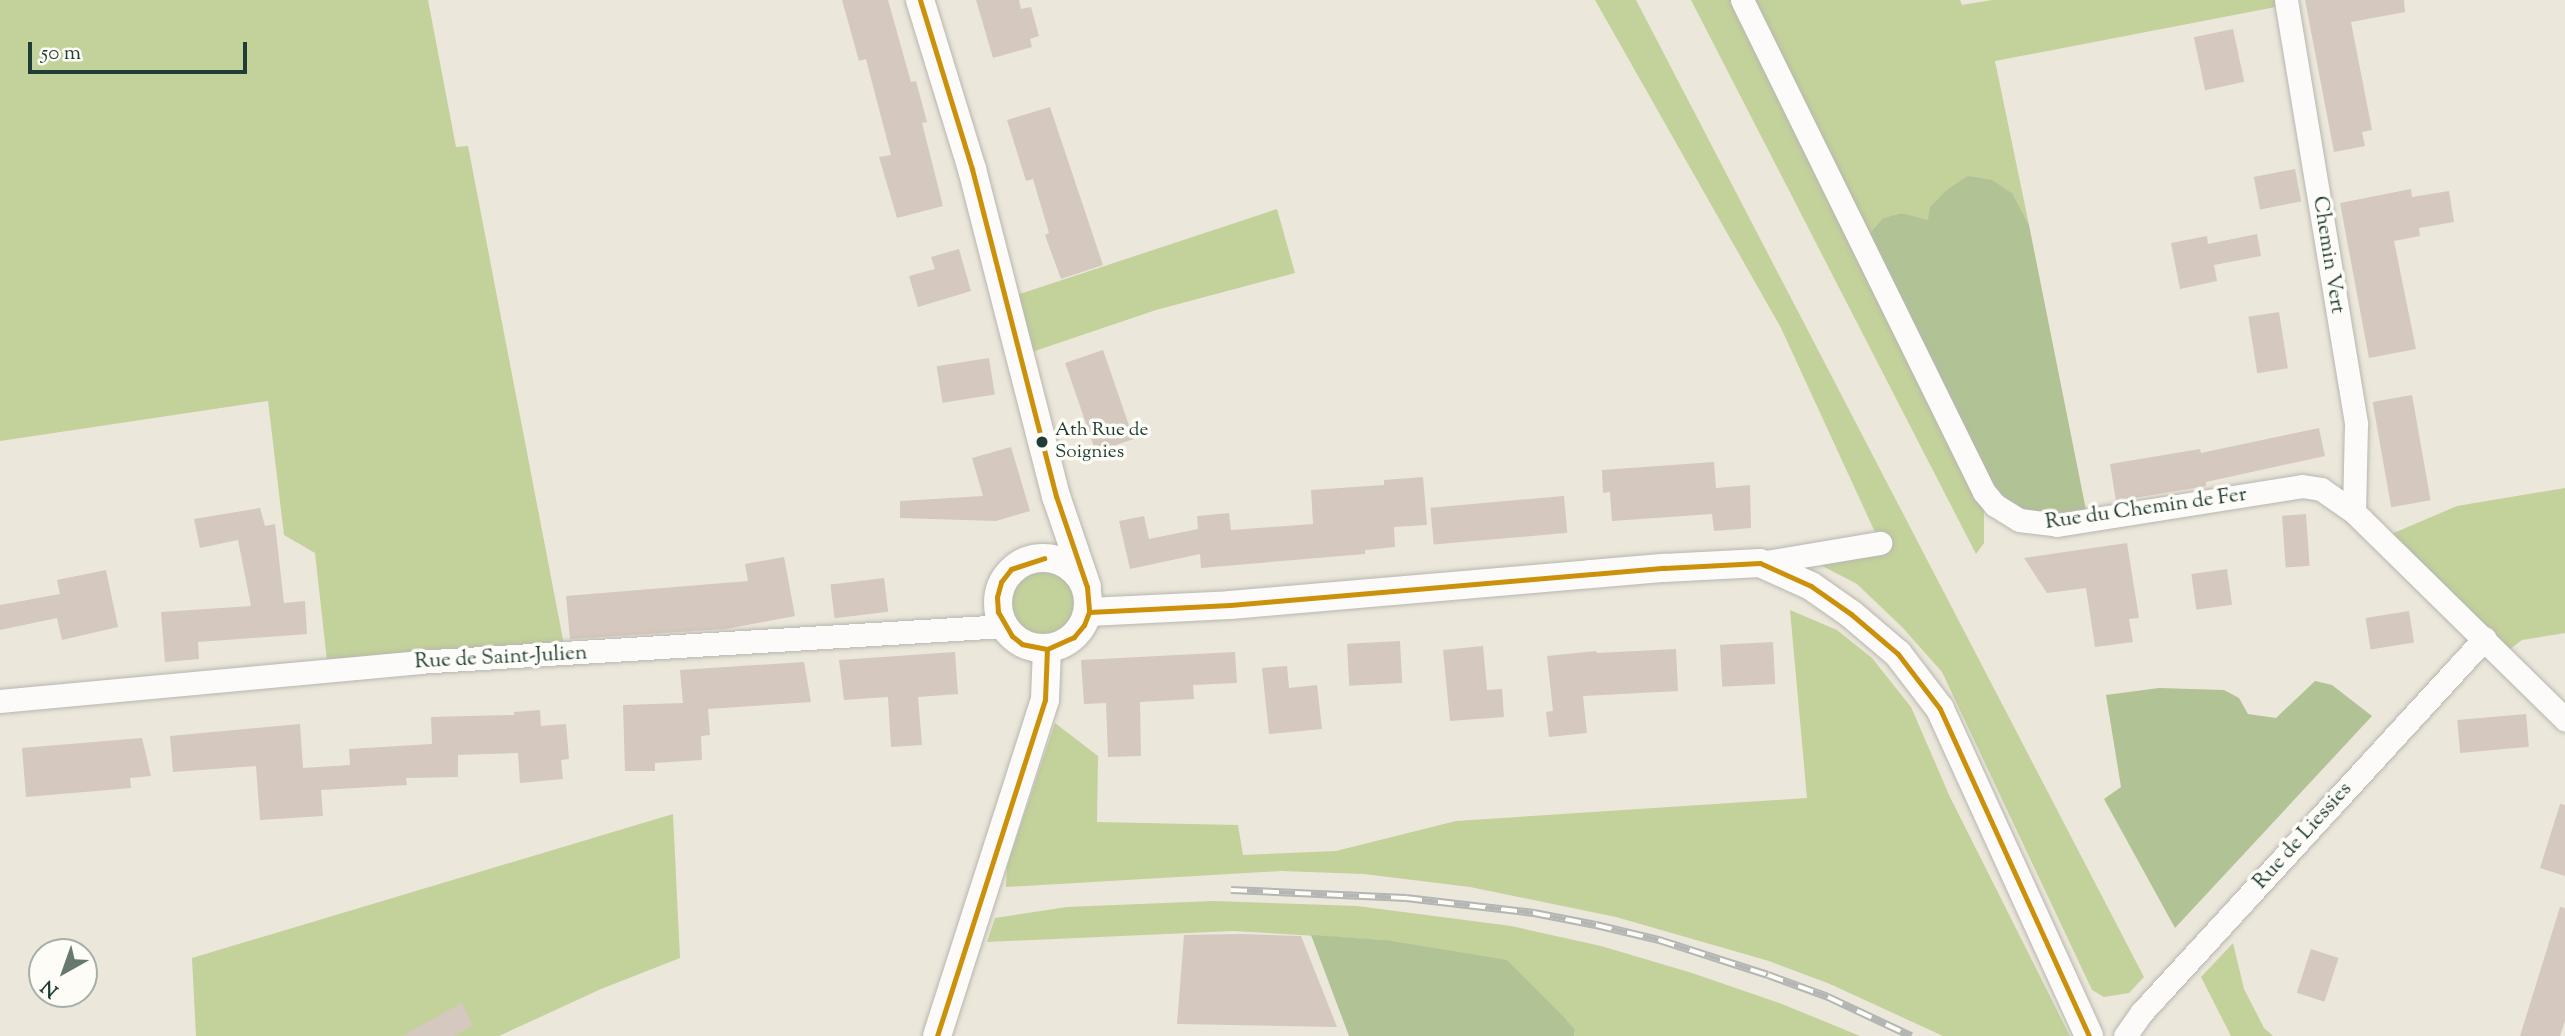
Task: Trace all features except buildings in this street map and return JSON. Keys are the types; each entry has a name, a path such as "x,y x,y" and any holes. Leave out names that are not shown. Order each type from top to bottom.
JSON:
{"street":[{"path":"920,0 972,169 1056,496 1088,599 1074,637 1047,649 1022,644 1004,626 998,604 1002,582 1011,569 1044,558 1063,562 1077,572 1088,599"},
{"name":"Rue du Chemin de Fer","path":"1742,0 1984,492 1995,505 2019,520 2057,525 2302,486 2321,489 2354,512 2565,719"},
{"name":"Chemin Vert","path":"2286,0 2356,424 2354,512"},
{"path":"1044,558 1056,496"},
{"path":"1088,599 1230,605 1516,580 1760,563 1880,543"},
{"path":"1760,563 1811,586 1851,614 1898,654 1940,709 2089,1036"},
{"name":"Rue de Saint-Julien","path":"0,701 417,662 1004,626"},
{"name":"Rue de Liessies","path":"2125,1036 2142,1012 2485,638"},
{"path":"937,1036 1045,700 1047,649"}],"green space":[{"path":"0,0 428,0 456,147 468,146 566,655 328,670 315,553 284,535 268,401 0,441"},
{"path":"1595,0 1636,0 2144,977 2129,993 2104,997 2092,990 1942,672 1902,627 1857,584 1803,556 1880,543 1781,328"},
{"path":"1691,0 1960,0 1962,5 1992,0 2286,0 2286,5 1995,61 2029,225 2013,194 1928,221 1901,213 1883,218 1984,492 1984,543 1976,554"},
{"path":"1968,176 1992,180 2013,194 2029,225 2088,520 2007,513 1868,236 1883,218 1901,213 1928,220 1930,207 1948,189"},
{"path":"1277,209 1295,273 1156,310 1020,356 1005,299"},
{"path":"2565,488 2565,633 2522,640 2501,656 2389,535 2457,506"},
{"path":"1038,571 1050,571 1067,580 1074,591 1074,615 1067,626 1050,635 1038,635 1026,630 1017,621 1012,609 1012,597 1017,585 1026,576"},
{"path":"1790,610 1837,630 1872,658 1911,707 1950,797 2070,1036 1943,1036 1830,984 1769,961 1616,917 1470,887 1364,874 1281,871 1006,887 1007,866 1055,723 1098,756 1097,822 1238,825 1243,855 1336,851 1456,821 1807,798"},
{"path":"2315,681 2332,685 2372,716 2175,928 2104,799 2121,787 2106,695 2159,688 2224,690 2239,698 2248,714 2276,718"},
{"path":"673,814 680,958 601,989 499,1036 196,1036 192,958"},
{"path":"1213,901 1357,906 1511,926 1601,946 1692,973 1782,1004 1860,1036 1574,1036 1575,1030 1385,940 1233,931 987,942 995,918 1067,907"},
{"path":"1311,935 1385,940 1507,960 1561,1014 1575,1030 1574,1036 1349,1036"},
{"path":"2233,943 2244,989 2264,1028 2273,1036 2231,1036 2201,977"}],"railway":[{"path":"1231,890 1406,898 1534,913 1596,925 1659,940 1768,975 1828,997 1911,1036"}],"transit line":[{"path":"920,0 972,169 1056,496 1087,587 1089,612 1084,625 1074,637 1047,649 1022,644 1012,636 998,612 997,597 1001,582 1011,569 1044,558"},
{"path":"1089,612 1230,605 1664,568 1760,563 1811,586 1851,614 1898,654 1940,709 2089,1036"},
{"path":"937,1036 1045,700 1047,649"}],"place":[{"name":"Ath Rue de Soignies","path":"1042,442"}]}
